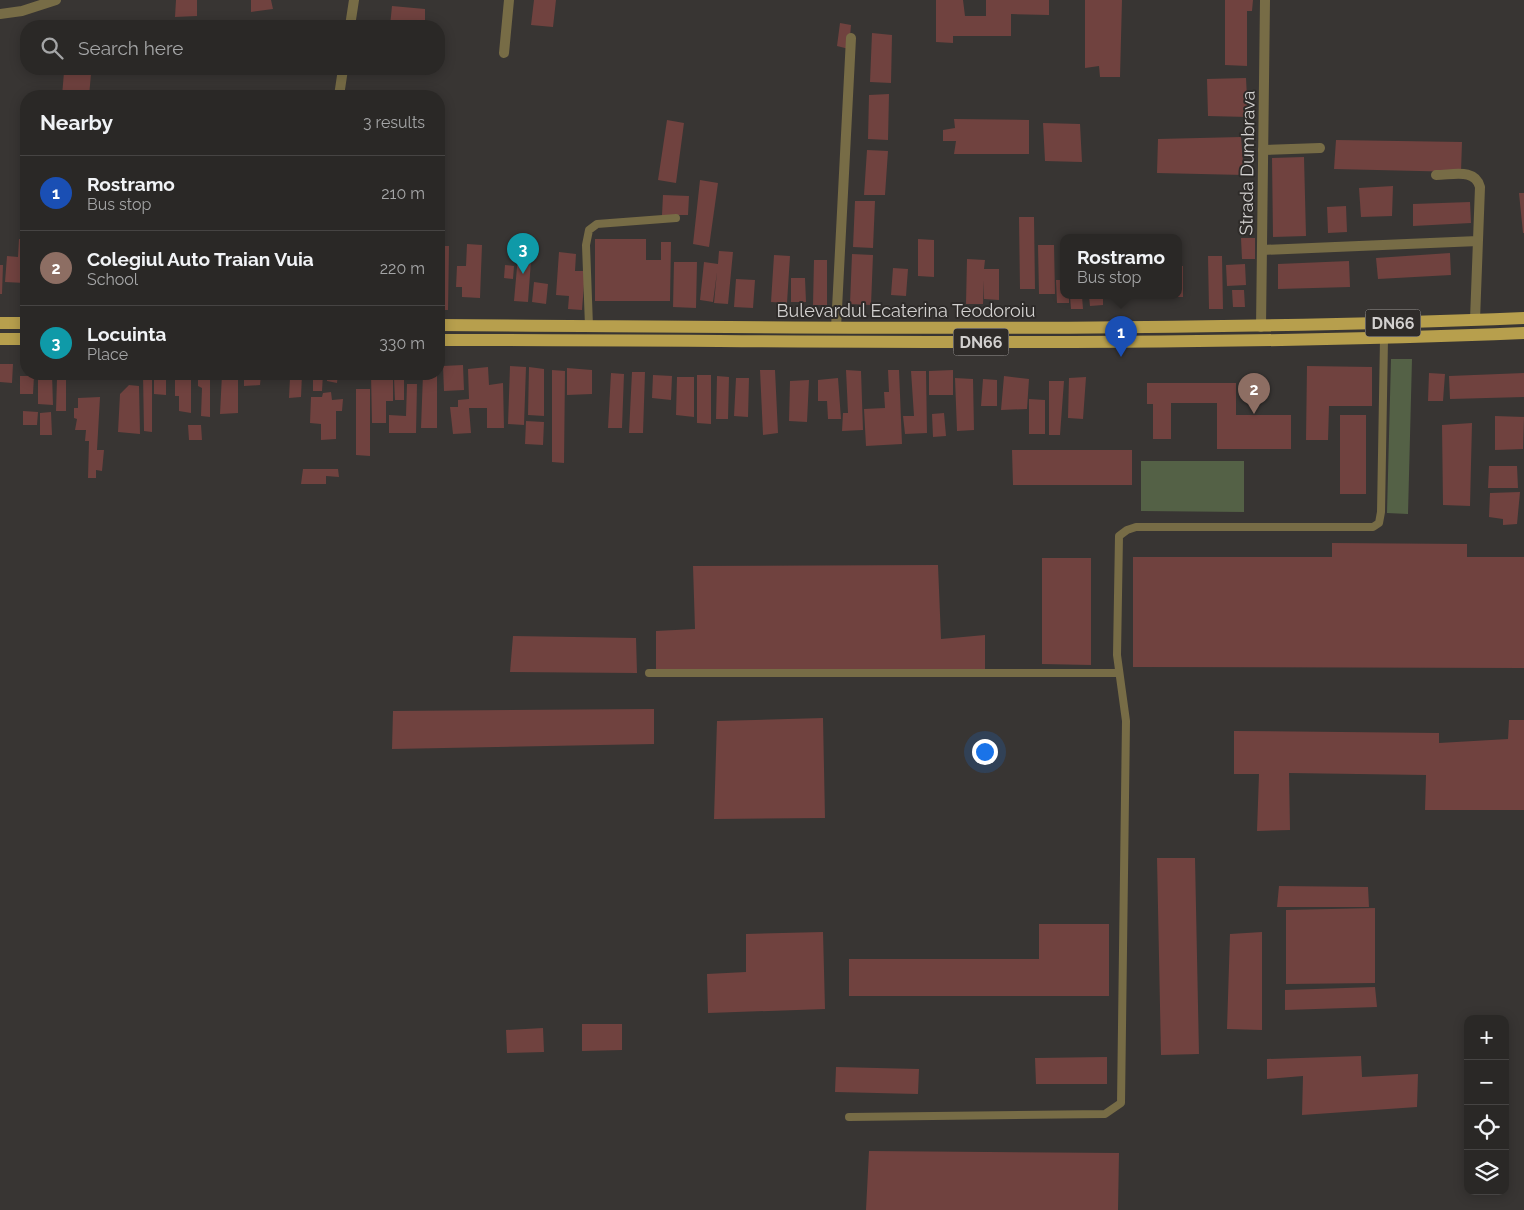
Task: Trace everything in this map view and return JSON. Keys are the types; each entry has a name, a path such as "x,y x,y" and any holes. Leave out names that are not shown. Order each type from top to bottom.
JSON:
{"main road":[{"name":"Bulevardul Ecaterina Teodoroiu","path":"445,325 836,328 1262,327 1524,318"},
{"path":"0,323 20,323"},
{"path":"1384,323 1384,339"},
{"path":"1262,327 1262,342"},
{"name":"Bulevardul Ecaterina Teodoroiu","path":"445,340 1262,342 1524,333"},
{"path":"0,338 20,339"}],"street":[{"path":"0,14 22,11 56,0"},
{"path":"351,20 354,0"},
{"path":"504,53 509,0"},
{"name":"Strada Dumbrava","path":"1262,327 1265,0"},
{"path":"836,328 852,38"},
{"path":"340,90 342,75"},
{"path":"1263,150 1320,148"},
{"path":"1436,175 1472,175 1478,179 1480,187 1476,320"},
{"path":"1262,250 1478,241"}],"lane":[{"path":"589,326 586,245 589,230 597,224 676,218"},
{"path":"849,1117 1105,1114 1121,1103 1126,721 1117,655 1119,536 1127,530 1136,527 1373,527 1378,523 1381,512 1384,339"},
{"path":"649,673 1118,672"}],"green space":[{"path":"1391,359 1412,359 1408,514 1387,513"},
{"path":"1141,461 1244,461 1244,512 1141,511"}],"building":[{"path":"176,0 197,0 197,16 175,17"},
{"path":"251,0 271,0 273,9 251,12"},
{"path":"534,0 556,0 553,27 531,25"},
{"path":"936,0 963,0 965,16 986,16 986,0 1049,0 1049,15 1011,14 1011,36 953,36 953,43 936,42"},
{"path":"1085,0 1122,0 1120,77 1100,77 1099,66 1085,68"},
{"path":"1225,0 1253,0 1252,11 1247,11 1247,66 1225,65"},
{"path":"392,6 425,9 425,20 391,20"},
{"path":"840,23 851,25 849,49 837,46"},
{"path":"872,33 892,35 891,83 870,82"},
{"path":"64,75 91,75 90,90 62,90"},
{"path":"1246,78 1248,117 1208,116 1207,79"},
{"path":"889,94 888,140 868,139 869,95"},
{"path":"954,119 1029,120 1029,154 954,154 956,141 943,141 943,130 955,128"},
{"path":"667,120 684,123 676,183 658,180"},
{"path":"1043,123 1080,124 1082,162 1045,161"},
{"path":"1241,137 1244,175 1157,173 1158,139"},
{"path":"1336,140 1462,142 1461,172 1334,169"},
{"path":"867,150 888,151 885,195 864,195"},
{"path":"1304,157 1306,236 1273,237 1272,158"},
{"path":"700,180 718,183 709,247 693,244"},
{"path":"1393,186 1392,216 1361,217 1359,188"},
{"path":"1519,193 1524,193 1524,233 1523,233"},
{"path":"663,195 689,196 688,215 662,215"},
{"path":"855,201 875,201 873,248 853,247"},
{"path":"1470,202 1471,223 1413,226 1413,204"},
{"path":"1346,206 1347,232 1328,233 1327,207"},
{"path":"1019,217 1034,217 1035,289 1020,289"},
{"path":"1241,238 1255,238 1255,259 1242,259"},
{"path":"19,239 20,283 5,282 7,256 18,257"},
{"path":"595,239 646,239 646,260 661,260 661,242 671,242 670,301 595,301"},
{"path":"918,239 934,240 934,277 918,276"},
{"path":"467,244 482,245 480,298 462,297 462,287 456,287 457,266 466,266"},
{"path":"519,245 532,247 528,302 514,301"},
{"path":"1038,245 1054,245 1055,294 1039,294"},
{"path":"445,246 449,246 448,310 445,310"},
{"path":"719,251 733,252 728,304 714,303 717,272 713,302 700,300 704,262 718,264"},
{"path":"559,252 576,254 575,271 585,271 582,310 568,309 569,296 556,295"},
{"path":"1450,253 1451,275 1378,279 1376,258"},
{"path":"852,254 873,255 871,305 850,304"},
{"path":"774,255 790,256 787,303 771,302"},
{"path":"1208,256 1222,256 1223,309 1209,309"},
{"path":"967,259 985,260 984,269 999,269 999,300 984,299 984,280 983,304 966,304"},
{"path":"814,260 827,260 827,305 813,305"},
{"path":"1349,261 1350,287 1278,289 1278,264"},
{"path":"674,262 697,262 696,308 673,307"},
{"path":"1245,264 1246,285 1227,286 1226,265"},
{"path":"0,265 3,265 2,294 0,294"},
{"path":"505,265 514,266 513,279 504,278"},
{"path":"1182,266 1183,266 1182,297"},
{"path":"893,268 908,269 906,296 891,295"},
{"path":"791,278 805,278 806,302 791,302"},
{"path":"736,279 755,280 753,308 734,307"},
{"path":"1056,280 1060,280 1060,299 1069,299 1069,303 1057,303"},
{"path":"534,282 548,284 546,304 532,302"},
{"path":"1232,290 1244,290 1245,307 1233,307"},
{"path":"1070,299 1082,299 1083,309 1071,309"},
{"path":"1089,299 1103,299 1103,305 1090,306"},
{"path":"0,364 13,364 12,383 0,382"},
{"path":"463,365 464,390 444,391 445,366"},
{"path":"510,366 526,367 524,425 508,424"},
{"path":"1307,366 1372,367 1372,406 1329,406 1328,440 1306,440"},
{"path":"488,367 489,385 503,383 504,428 487,428 487,408 469,408 471,433 453,434 450,407 458,407 458,400 469,399 468,369"},
{"path":"529,367 544,369 544,416 528,415"},
{"path":"567,368 592,370 592,394 567,395"},
{"path":"552,370 565,371 564,463 552,462"},
{"path":"760,370 775,370 778,433 763,435"},
{"path":"846,370 861,371 863,430 842,431 843,413 848,413"},
{"path":"888,370 899,370 902,444 866,446 864,409 885,408 884,392 889,392"},
{"path":"953,370 953,395 929,395 929,371"},
{"path":"911,371 926,371 927,433 905,434 903,416 914,416"},
{"path":"632,372 645,372 643,433 629,433"},
{"path":"611,373 624,374 622,428 608,428"},
{"path":"1429,373 1445,374 1443,401 1428,401"},
{"path":"1524,373 1524,397 1450,399 1449,376"},
{"path":"653,375 672,376 671,400 652,398"},
{"path":"697,375 711,375 711,424 697,423"},
{"path":"717,376 729,377 728,419 716,419"},
{"path":"1004,376 1029,379 1027,409 1001,410"},
{"path":"677,377 694,377 694,417 676,415"},
{"path":"1086,377 1083,419 1068,418 1069,378"},
{"path":"736,378 749,378 748,417 734,416"},
{"path":"838,378 841,419 828,419 827,401 818,401 818,380"},
{"path":"955,378 973,379 974,430 957,431"},
{"path":"983,379 997,380 997,406 981,406"},
{"path":"20,380 34,380 33,394 20,394"},
{"path":"38,380 52,380 53,405 38,404"},
{"path":"57,380 66,380 66,411 56,411"},
{"path":"143,380 152,380 152,432 144,431"},
{"path":"154,380 166,380 166,395 154,394"},
{"path":"175,380 191,380 191,413 179,411 179,396 175,396"},
{"path":"198,380 210,380 210,417 201,416 202,388 198,386"},
{"path":"222,380 238,380 238,413 220,414"},
{"path":"244,380 260,380 260,385 244,386"},
{"path":"290,380 302,380 301,397 289,398"},
{"path":"313,380 323,380 322,391 313,391"},
{"path":"327,380 337,380 337,383"},
{"path":"371,380 393,380 393,401 386,401 386,423 372,423"},
{"path":"394,380 404,380 404,400 395,400"},
{"path":"423,380 437,380 437,428 421,428"},
{"path":"809,380 807,422 789,421 790,381"},
{"path":"1049,381 1064,381 1060,435 1049,435"},
{"path":"1147,383 1236,383 1236,415 1291,415 1291,449 1217,449 1217,403 1171,403 1171,439 1153,439 1153,404 1147,404"},
{"path":"407,384 417,384 416,433 389,433 389,415 406,416"},
{"path":"129,385 139,386 140,434 118,432 120,394"},
{"path":"356,389 370,389 370,456 356,455"},
{"path":"331,392 332,400 343,399 342,411 336,411 336,439 321,440 321,424 310,423 311,397 322,397 323,393"},
{"path":"100,397 97,450 104,450 102,471 96,470 96,478 88,478 89,441 85,441 86,430 75,430 77,419 74,418 74,408 78,408 78,398"},
{"path":"1029,399 1045,400 1045,434 1029,434"},
{"path":"23,411 38,412 37,425 23,425"},
{"path":"51,412 52,435 40,435 40,413"},
{"path":"944,413 946,436 933,437 932,414"},
{"path":"1340,415 1366,415 1366,494 1340,494"},
{"path":"1495,416 1524,417 1523,449 1495,450"},
{"path":"526,421 544,422 543,445 525,444"},
{"path":"1472,423 1470,506 1443,505 1442,425"},
{"path":"188,425 201,425 202,440 189,440"},
{"path":"1012,450 1132,450 1132,485 1013,485"},
{"path":"1489,466 1517,466 1518,488 1488,488"},
{"path":"303,469 338,469 339,477 326,476 326,484 301,484"},
{"path":"1520,492 1517,524 1503,525 1503,519 1489,517 1490,493"},
{"path":"1332,543 1467,544 1467,557 1524,557 1524,668 1133,667 1133,557 1332,557"},
{"path":"1042,558 1091,558 1091,665 1042,664"},
{"path":"938,565 941,639 985,635 985,676 656,674 656,631 695,629 693,566"},
{"path":"513,636 636,638 637,673 510,672"},
{"path":"654,709 654,744 392,749 393,711"},
{"path":"823,718 825,818 714,819 717,721"},
{"path":"1509,720 1524,720 1524,810 1425,810 1426,775 1289,773 1290,830 1257,831 1259,774 1234,774 1234,731 1439,733 1439,743 1508,739"},
{"path":"1157,858 1195,858 1199,1054 1161,1055"},
{"path":"1279,886 1368,887 1369,907 1277,907"},
{"path":"1375,908 1375,983 1286,984 1286,910"},
{"path":"1039,924 1109,924 1109,996 849,996 849,959 1039,959"},
{"path":"823,932 825,1009 708,1013 707,974 746,972 746,934"},
{"path":"1262,932 1262,1030 1227,1029 1230,934"},
{"path":"1375,987 1377,1007 1285,1010 1285,990"},
{"path":"582,1024 622,1024 622,1050 582,1051"},
{"path":"543,1028 544,1052 507,1053 506,1030"},
{"path":"1361,1056 1362,1077 1418,1074 1417,1107 1302,1115 1303,1076 1267,1079 1267,1059"},
{"path":"1107,1057 1107,1084 1036,1084 1035,1058"},
{"path":"836,1067 919,1069 918,1094 835,1092"},
{"path":"869,1151 1119,1153 1118,1210 866,1210"}],"place":[{"name":"Locuinta","path":"523,274"},
{"name":"Rostramo","path":"1121,357"},
{"name":"Colegiul Auto Traian Vuia","path":"1254,414"}]}
